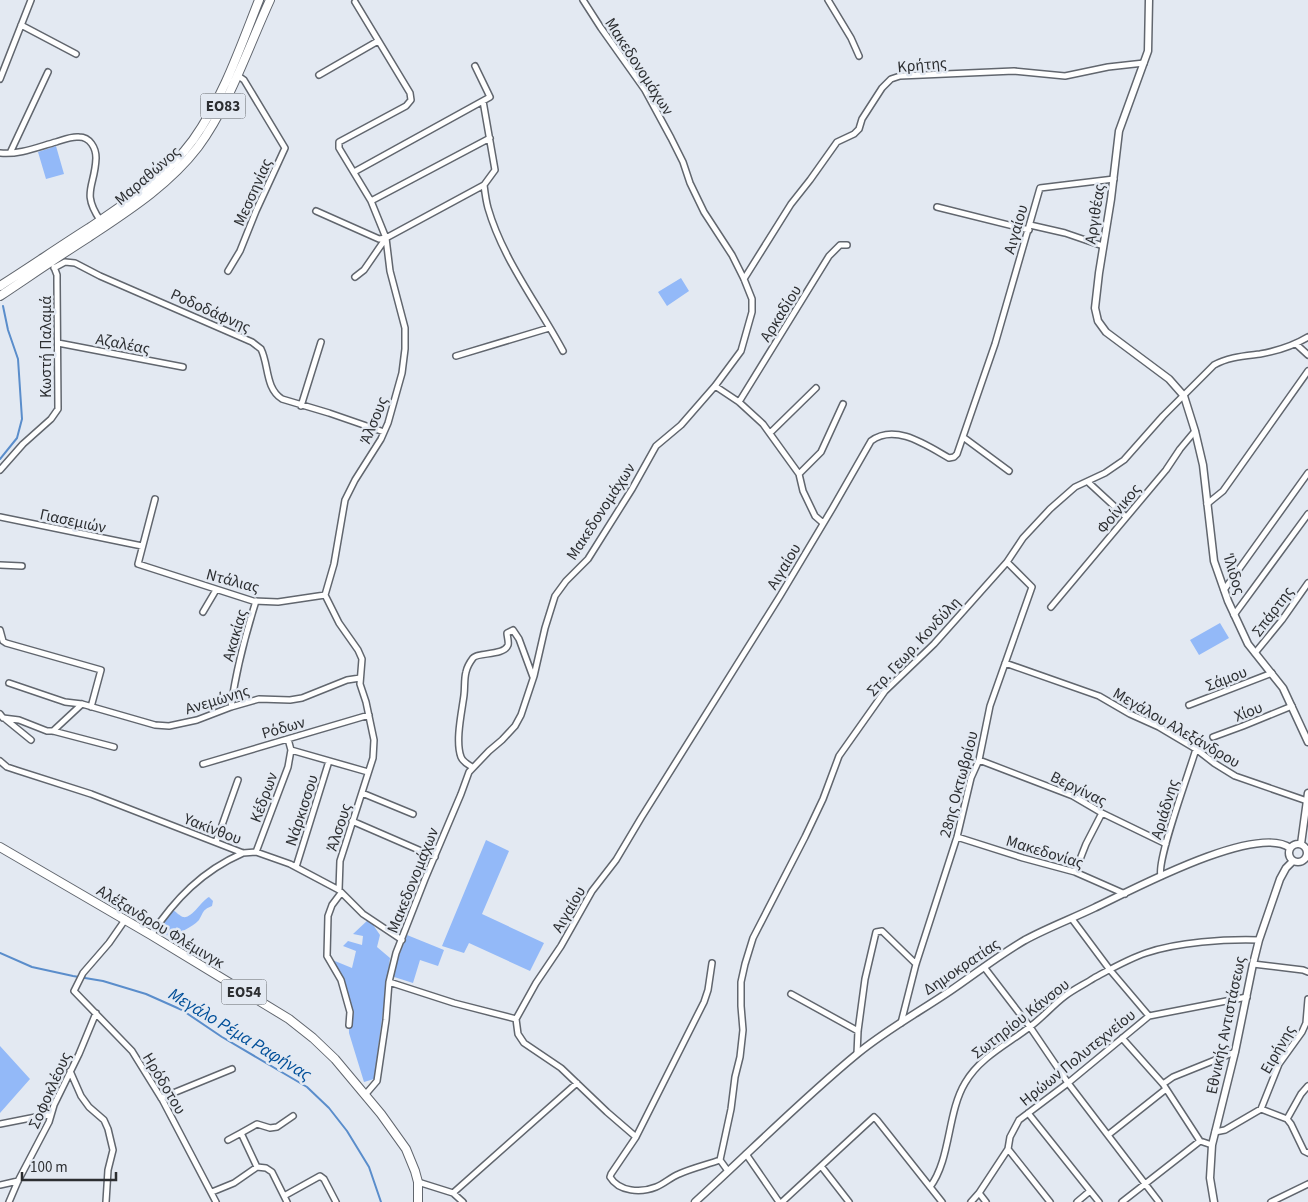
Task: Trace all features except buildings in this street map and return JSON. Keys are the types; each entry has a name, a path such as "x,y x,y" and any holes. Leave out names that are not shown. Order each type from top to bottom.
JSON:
{"main road":[{"name":"Μαραθώνος","path":"0,286 131,199 180,156 192,142 224,86 259,0"},
{"name":"Μαραθώνος","path":"0,296 52,265 131,209 172,175 192,154 209,130 237,75 270,0"},
{"name":"Αλέξανδρου Φλέμινγκ","path":"0,847 125,920 301,1028 325,1048 381,1114 406,1150 418,1182 418,1202"}],"street":[{"path":"0,79 31,0"},
{"name":"Μακεδονομάχων","path":"365,1095 377,1082 386,1020 389,982 393,964 425,879 472,767 502,740 515,726 521,715 534,678 554,596 588,559 632,489 656,446 681,425 715,386 741,351 752,312 752,299 744,279 732,255 704,212 690,183 683,162 645,90 583,0"},
{"path":"828,0 851,38 859,56"},
{"name":"Αργιθέας","path":"1149,0 1149,40 1144,63 1119,131 1114,179 1095,296 1095,308 1098,321 1102,327 1169,379 1184,396"},
{"name":"Άλσους","path":"340,892 340,861 374,750 369,714 360,684 362,659 339,623 325,596 334,564 345,500 355,480 381,439 388,423 402,373 405,328 395,292 386,238 371,201 340,148 339,142 406,106 411,100 410,93 355,2"},
{"path":"21,25 76,54"},
{"path":"319,75 378,41"},
{"name":"Κρήτης","path":"744,279 791,204 837,142 854,134 882,88 891,79 900,76 1014,71 1065,76 1108,67 1144,63"},
{"path":"354,172 490,97 475,66"},
{"path":"10,153 48,72"},
{"name":"Μεσσηνίας","path":"228,271 240,252 256,211 285,148 244,80 237,75"},
{"path":"316,211 373,237 379,239 386,238 484,185 495,170 483,101"},
{"path":"0,153 10,153 72,137 81,137 88,140 94,147 96,156 89,198 91,206 100,220"},
{"path":"371,201 490,138"},
{"name":"Αιγαίου","path":"516,1019 592,891 616,860 640,818 780,596 871,441 887,433 914,439 950,458 957,454 995,344 1040,188 1114,179"},
{"path":"484,185 487,207 496,231 516,270 563,351"},
{"path":"937,207 1065,233 1103,246"},
{"path":"355,277 364,270 386,238"},
{"name":"Αρκαδίου","path":"740,402 829,256 840,245 847,245"},
{"name":"Ροδοδάφνης","path":"52,265 65,262 75,263 100,276 258,346 263,353 270,385 278,396 286,402 329,412 384,432"},
{"name":"Κωστή Παλαμά","path":"0,470 23,444 51,419 58,410 57,275 52,265"},
{"path":"456,356 549,328"},
{"name":"Στρ. Γεωρ. Κονδύλη","path":"720,1160 740,1057 743,1030 740,1006 741,982 753,938 805,837 823,798 839,756 885,691 934,644 1007,562 1024,538 1050,509 1075,487 1105,473 1124,460 1163,416 1214,365 1222,360 1263,353 1296,344 1308,337"},
{"path":"301,406 321,342"},
{"name":"Αζαλέας","path":"58,343 183,367"},
{"path":"1296,344 1308,355"},
{"path":"1207,504 1223,491 1308,371"},
{"path":"715,386 740,402 763,424 798,474 803,491 815,516 823,523"},
{"path":"770,433 816,388"},
{"name":"Ίλιδος","path":"1184,396 1195,431 1202,465 1214,561 1224,590 1234,615 1255,653 1283,688 1308,742"},
{"path":"798,474 821,452 843,404"},
{"name":"Φοίνικος","path":"1052,607 1166,470 1195,431"},
{"path":"963,436 1009,471"},
{"path":"1224,590 1308,473"},
{"path":"1088,482 1126,516"},
{"path":"142,546 155,499"},
{"path":"1234,615 1308,514"},
{"name":"Γιασεμιών","path":"0,517 142,546"},
{"name":"Ντάλιας","path":"142,546 138,564 256,601 278,602 325,596"},
{"name":"28ης Οκτωβρίου","path":"901,1022 916,964 957,837 971,778 979,760 990,706 1032,587 1007,562"},
{"path":"0,565 22,566"},
{"name":"Σπάρτης","path":"1255,653 1282,620 1308,583"},
{"path":"204,612 216,590"},
{"name":"Ακακίας","path":"231,706 236,672 256,601"},
{"path":"0,630 3,641 6,643 100,670 91,707"},
{"path":"472,767 463,761 459,748 460,714 465,675 466,669 474,657 476,655 490,654 506,647 508,644 507,633 513,630 519,639 534,678"},
{"name":"Μεγάλου Αλεξάνδρου","path":"1006,664 1099,696 1130,714 1159,727 1196,749 1235,776 1307,801"},
{"name":"Σάμου","path":"1189,705 1272,673"},
{"name":"Ανεμώνης","path":"9,683 65,702 82,704 155,725 169,726 197,720 231,706 259,699 290,700 302,698 347,680 360,678"},
{"path":"2,716 19,720 48,732 53,730 82,704"},
{"name":"Χίου","path":"1212,737 1292,706"},
{"name":"Ρόδων","path":"204,764 369,714"},
{"path":"2,716 31,740"},
{"path":"53,730 114,748"},
{"path":"288,739 291,750 368,772"},
{"name":"Αριάδνης","path":"1161,876 1160,871 1166,844 1196,749"},
{"name":"Κέδρων","path":"256,852 288,767 291,750"},
{"name":"Βεργίνας","path":"979,760 1067,793 1102,813 1166,844"},
{"name":"Υακίνθου","path":"0,761 7,767 91,794 243,853 256,852 280,859 340,892 363,914 402,940"},
{"name":"Νάρκισσου","path":"296,867 329,761"},
{"path":"216,842 238,780"},
{"path":"362,793 413,814"},
{"path":"1301,844 1307,812 1308,793"},
{"path":"1075,872 1086,844 1102,813"},
{"path":"352,821 435,857"},
{"name":"Μακεδονίας","path":"957,837 1075,872 1109,885 1125,894"},
{"name":"Δημοκρατίας","path":"695,1202 857,1054 901,1022 1024,941 1161,876 1206,858 1252,844 1274,842 1286,844 1290,848"},
{"path":"1295,844 1301,844 1308,853 1304,860 1298,862 1289,856 1290,848 1295,844"},
{"path":"151,936 166,913 199,878 243,853"},
{"name":"Εθνικής Αντιστάσεως","path":"1214,1202 1210,1178 1212,1145 1235,1052 1253,964 1259,940 1280,879 1293,860"},
{"path":"340,892 328,916 327,956 341,980 350,1012 349,1025"},
{"path":"1072,918 1110,970 1149,1016"},
{"name":"Ηρόδοτου","path":"125,920 109,943 83,973 74,991 132,1051 161,1098 216,1202"},
{"path":"857,1054 865,980 876,932 882,931 916,964"},
{"name":"Σωτηρίου Κάνσου","path":"930,1187 938,1175 957,1099 965,1082 980,1063 1030,1026 1065,996 1135,957 1170,946 1259,940"},
{"path":"712,964 704,1002 636,1137 610,1177 621,1188 636,1191 650,1189 684,1172 720,1160 728,1172"},
{"path":"1253,964 1308,972"},
{"path":"984,967 1030,1026 1068,1083 1159,1202"},
{"path":"389,982 454,1003 516,1019 518,1034 524,1043 561,1068 606,1112 636,1137"},
{"path":"791,994 858,1031"},
{"name":"Ηρώων Πολυτεχνείου","path":"971,1202 980,1193 1008,1149 1014,1126 1019,1120 1068,1083 1149,1016 1247,997"},
{"name":"Ειρήνης","path":"1261,1109 1279,1064 1302,1032 1306,1023 1308,999"},
{"name":"Σοφοκλέους","path":"10,1202 18,1180 49,1122 96,1014"},
{"path":"1122,1038 1164,1087 1200,1141 1212,1145"},
{"path":"1108,1135 1173,1077 1235,1052"},
{"path":"161,1098 232,1069"},
{"path":"70,1071 81,1096 104,1120 108,1128 113,1150 108,1170 106,1202"},
{"path":"453,1192 577,1083"},
{"path":"1287,1119 1301,1094 1308,1086"},
{"path":"1215,1132 1225,1130 1261,1109 1287,1119 1304,1151 1308,1153"},
{"path":"1028,1113 1099,1202"},
{"path":"0,1124 51,1114"},
{"path":"228,1140 257,1124 270,1128 277,1127 293,1116"},
{"path":"746,1154 780,1202 874,1117 942,1202"},
{"path":"241,1133 258,1168"},
{"path":"1122,1202 1200,1141"},
{"path":"1008,1149 1050,1202"},
{"path":"821,1166 849,1202"},
{"path":"212,1192 258,1168 266,1168 272,1172 287,1202"},
{"path":"284,1196 320,1176 324,1178 336,1202"},
{"path":"0,1185 18,1180"},
{"path":"418,1182 453,1192 463,1202"},
{"path":"1271,1202 1308,1184"},
{"path":"1077,1202 1090,1191"},
{"path":"980,1193 986,1202"}],"shaded area":[{"path":"56,146 64,174 46,179 38,152"},
{"path":"681,278 689,291 667,306 658,292"},
{"path":"1220,623 1229,638 1199,655 1190,640"},
{"path":"486,840 509,851 482,914 544,943 530,971 469,943 464,953 442,946"},
{"path":"209,897 213,901 212,906 205,910 199,920 179,933 166,935 161,924 173,910 186,917 193,913"},
{"path":"369,919 380,935 377,947 390,958 374,1079 364,1082 349,1033 348,991 340,973 330,959 352,968 356,951 343,946 348,941 362,945 363,936 353,934"},
{"path":"407,935 444,950 438,966 420,960 413,983 391,976"},
{"path":"0,1046 30,1079 0,1113"}],"waterway":[{"path":"0,459 17,438 22,419 18,359 8,330 3,306"},
{"name":"Μεγάλο Ρέμα Ραφήνας","path":"0,953 32,967 103,981 146,994 182,1010 222,1037 307,1087 329,1108 347,1131 369,1167 381,1202"}]}
